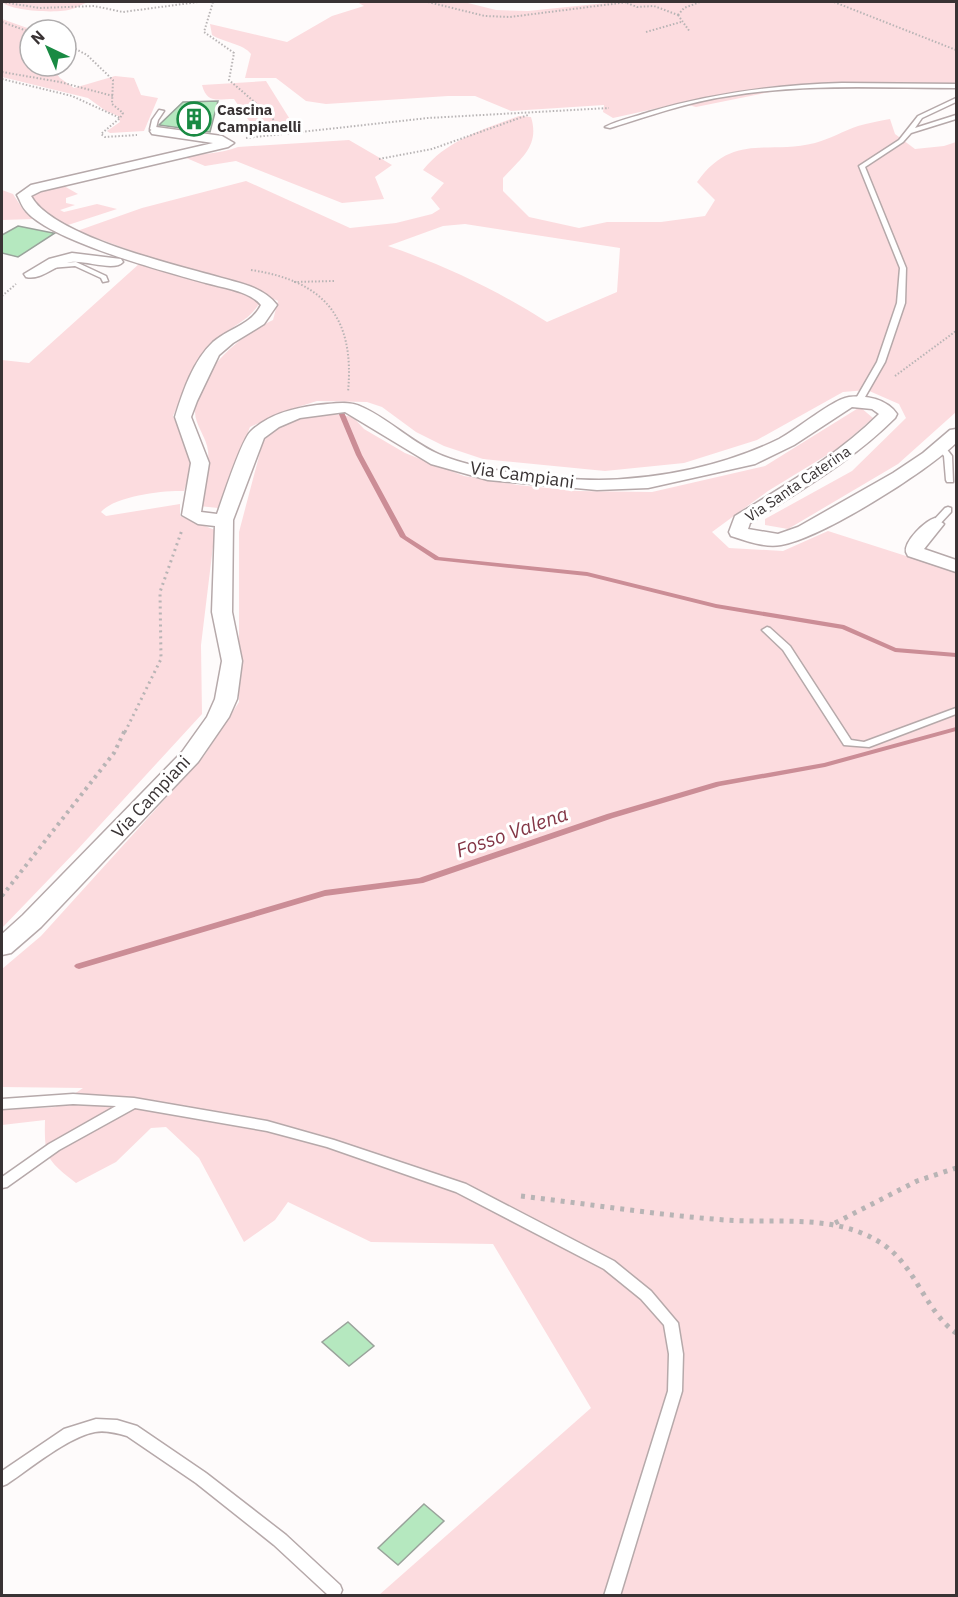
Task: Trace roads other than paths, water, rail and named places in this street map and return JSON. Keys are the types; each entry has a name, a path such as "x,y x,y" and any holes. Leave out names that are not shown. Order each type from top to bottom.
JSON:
{"street":[{"path":"156,131 227,141 211,149 36,188 24,195 23,200 34,214 119,252 246,290 262,297 269,305 262,320 233,336 213,352 191,392 183,417 200,463 191,515 204,520 224,520"},
{"path":"38,270 58,259 76,255 114,262 150,263"},
{"name":"Via Campiani","path":"2,947 62,891 190,757 218,717 226,699 232,661 222,612 224,520 256,435 273,423 296,413 347,404 408,445 436,460 488,474 597,485 648,483 749,460 788,441 841,405 864,402"},
{"name":"Via Santa Caterina","path":"864,402 877,404 889,414 869,434 833,462 748,514 741,520 738,532 781,540 800,534 942,448 957,434"},
{"path":"935,524 914,547 915,552 957,566"}],"lane":[{"path":"608,127 708,99 758,90 846,84 957,86"},
{"path":"864,402 881,362 901,303 903,268 862,166 901,141 920,117 957,100"},
{"path":"156,131 153,129 155,120 161,111"},
{"path":"910,131 957,117"},
{"path":"38,270 76,264 104,277 105,281"},
{"path":"942,448 948,456 950,480"},
{"path":"935,524 948,510"},
{"path":"766,630 787,648 848,743 865,745 957,711"},
{"path":"2,1104 73,1099 134,1102 277,1128 392,1163 461,1188 609,1265 646,1294 671,1323 676,1354 675,1391 612,1596"},
{"path":"2,1183 54,1147 134,1102"},
{"path":"2,1479 69,1434 96,1425 117,1426 132,1431 201,1478 280,1540 333,1590"}],"waterway":[{"name":"Fosso Valena","path":"341,412 359,455 403,537 437,559 587,574 716,606 844,627 895,650 956,655"},
{"name":"Fosso Valena","path":"79,966 325,893 420,881 610,816 719,784 825,765 956,729"}],"place":[{"name":"Cascina Campianelli","path":"194,119"}]}
